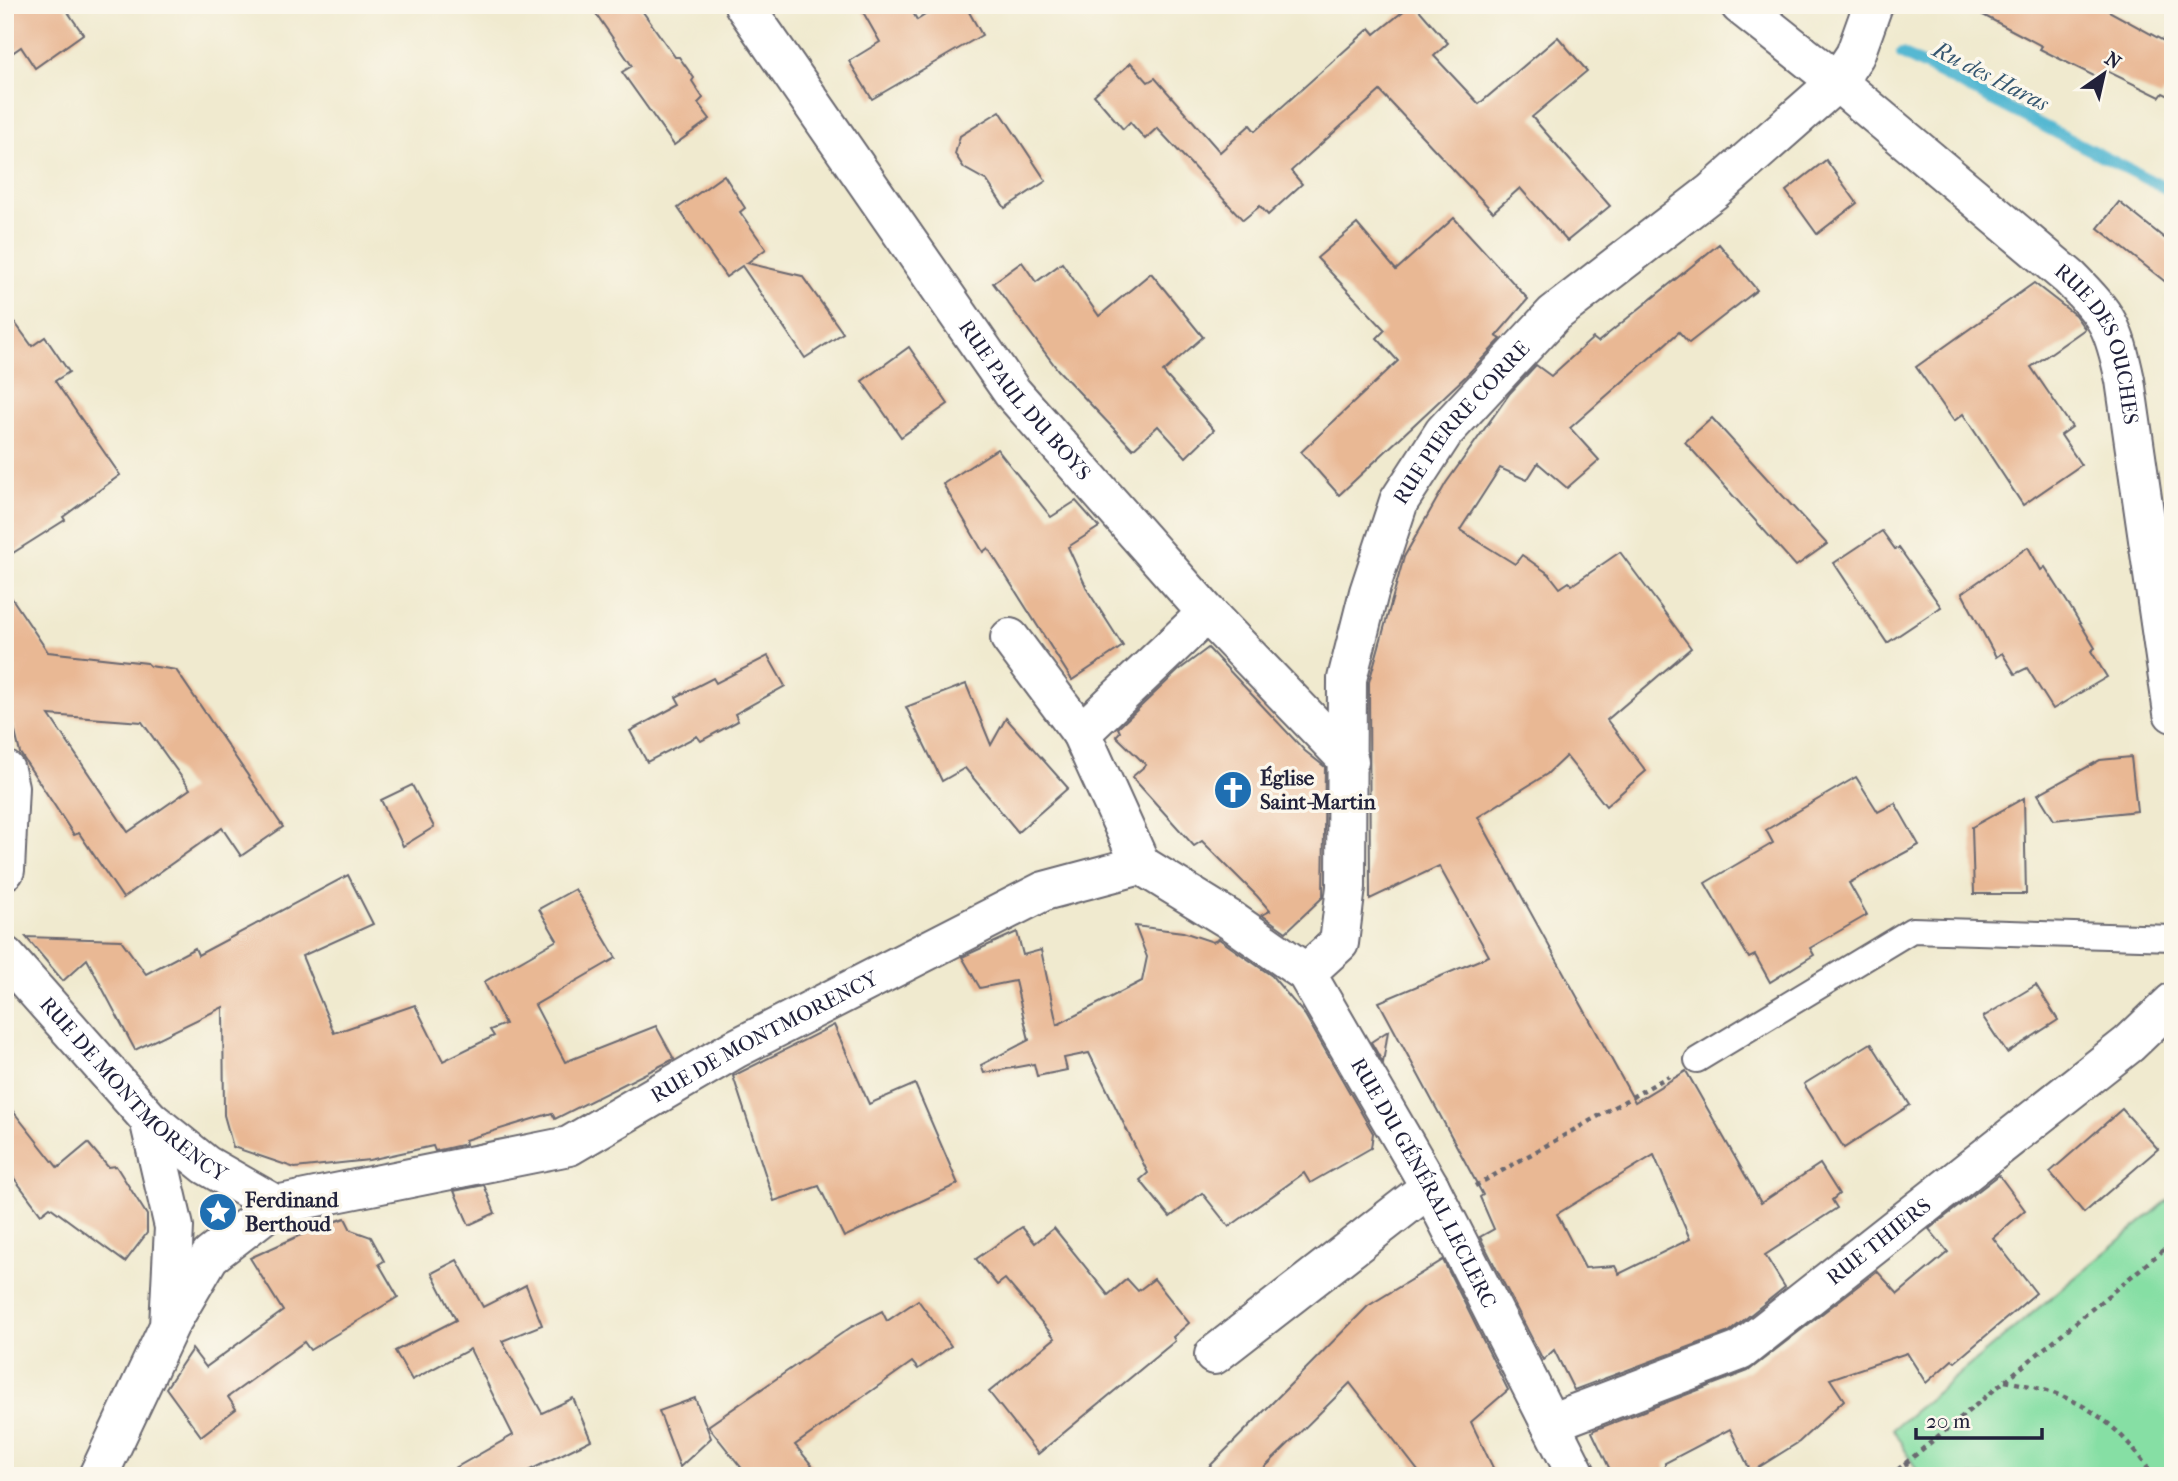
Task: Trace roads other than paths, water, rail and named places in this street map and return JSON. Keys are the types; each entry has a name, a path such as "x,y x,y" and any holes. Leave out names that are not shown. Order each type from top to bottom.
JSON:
{"street":[{"name":"RUE PAUL DU BOYS","path":"744,5 1012,392 1207,613 1349,761"},
{"name":"RUE DES OUCHES","path":"1740,5 1837,82 2070,278 2104,312 2116,337 2125,380 2173,713"},
{"name":"RUE PIERRE CORRE","path":"1306,973 1339,943 1346,887 1349,761 1347,680 1369,592 1399,501 1444,432 1555,314 1712,192 1837,82 1855,55 1872,5"},
{"path":"1081,733 1207,613"},
{"path":"1010,638 1081,733 1141,865"},
{"path":"5,770 9,787 5,870"},
{"name":"RUE DU GÉNÉRAL LECLERC","path":"1141,865 1231,921 1306,973 1434,1197 1577,1476"},
{"name":"RUE DE MONTMORENCY","path":"97,1476 169,1326 210,1256 276,1205 569,1146 735,1049 1044,891 1141,865"},
{"name":"RUE DE MONTMORENCY","path":"5,956 149,1119 205,1166 276,1205"},
{"name":"RUE THIERS","path":"1550,1423 1740,1351 2108,1061 2173,1002"},
{"path":"149,1119 174,1227 169,1326"},
{"path":"1214,1355 1434,1197"}],"lane":[{"path":"1697,1060 1912,930 2173,938"}],"waterway":[{"name":"Ru des Haras","path":"1902,54 2173,192"}],"place":[{"name":"Église Saint-Martin","path":"1233,790"},
{"name":"Ferdinand Berthoud","path":"218,1212"}]}
